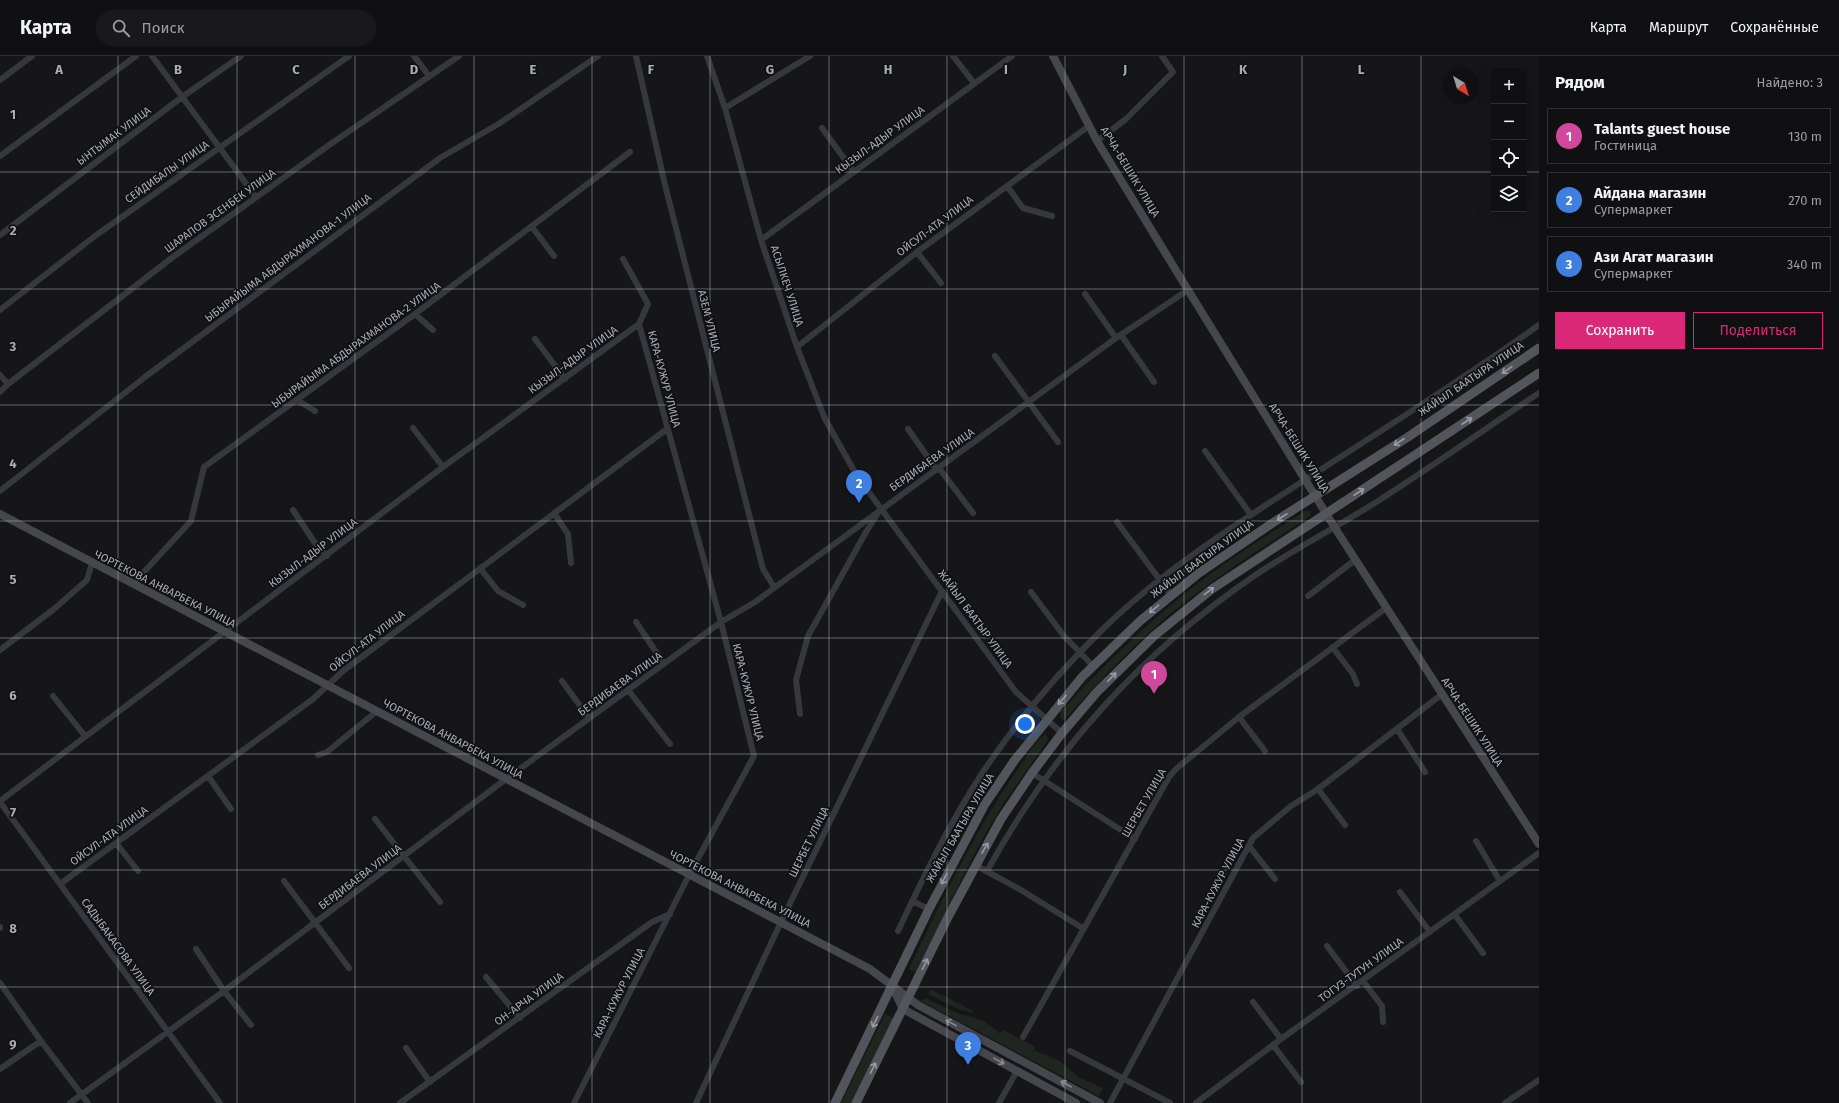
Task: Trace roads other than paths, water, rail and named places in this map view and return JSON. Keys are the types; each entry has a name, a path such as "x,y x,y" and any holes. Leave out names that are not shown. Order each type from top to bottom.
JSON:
{"main road":[{"name":"ЖАЙЫЛ БААТЫРА УЛИЦА","path":"835,1103 929,910 985,804 1014,761 1046,719 1093,666 1140,621 1171,595 1228,553 1408,437 1539,348"},
{"path":"856,1103 975,865 1001,819 1032,773 1077,714 1126,663 1184,611 1239,570 1539,373"}],"street":[{"path":"0,80 32,56"},
{"path":"0,156 136,56"},
{"path":"152,56 256,198"},
{"name":"ЫНТЫМАК УЛИЦА","path":"0,235 182,97 242,56"},
{"name":"СЕЙДИБАЛЫ УЛИЦА","path":"0,310 95,236 350,56"},
{"path":"414,56 429,76"},
{"name":"ШАРАПОВ ЭСЕНБЕК УЛИЦА","path":"0,392 8,384 173,257 459,56"},
{"name":"ЫБЫРАЙЫМА АБДЫРАХМАНОВА-1 УЛИЦА","path":"0,491 145,377 440,158 500,123 598,56"},
{"name":"АЗЕМ УЛИЦА","path":"636,56 665,185 762,570 774,587"},
{"name":"АСЫЛКЕЧ УЛИЦА","path":"707,56 725,108 761,240 796,347 825,419 857,476 882,508"},
{"path":"725,108 810,56"},
{"path":"954,56 974,83"},
{"name":"КЫЗЫЛ-АДЫР УЛИЦА","path":"761,240 1012,56"},
{"name":"АРЧА-БЕШИК УЛИЦА","path":"1053,56 1089,126 1305,480 1441,695 1539,844"},
{"path":"1098,141 1126,119 1172,72 1162,56"},
{"name":"ОЙСУЛ-АТА УЛИЦА","path":"796,347 917,252 1089,126"},
{"path":"822,128 854,172"},
{"name":"ЫБЫРАЙЫМА АБДЫРАХМАНОВА-2 УЛИЦА","path":"135,585 143,573 191,521 204,467 415,314 630,152"},
{"path":"1007,186 1023,208 1052,216"},
{"path":"532,227 554,256"},
{"path":"917,252 941,283"},
{"path":"622,259 648,304 639,324"},
{"name":"БЕРДИБАЕВА УЛИЦА","path":"70,1103 168,1033 506,779 721,622 755,602 1118,337 1188,290"},
{"path":"1085,294 1154,382"},
{"path":"415,314 433,330"},
{"name":"КЫЗЫЛ-АДЫР УЛИЦА","path":"0,802 85,736 327,556 443,467 639,324"},
{"name":"КАРА-КУЖУР УЛИЦА","path":"574,1103 689,875 754,756 721,622 639,324"},
{"path":"898,931 945,836 972,789 997,752 1032,706 1103,629 1159,580 1218,536 1473,372 1539,325"},
{"path":"534,339 565,379"},
{"path":"995,356 1058,442"},
{"path":"0,375 8,384"},
{"path":"987,871 1012,827 1043,780 1094,716 1129,679 1168,643 1202,614 1254,577 1288,555 1335,528 1539,393"},
{"path":"297,400 315,412"},
{"path":"413,428 443,467"},
{"name":"ОЙСУЛ-АТА УЛИЦА","path":"60,884 313,700 343,670 667,429"},
{"path":"908,429 973,513"},
{"path":"1204,451 1251,515"},
{"path":"800,714 796,680 808,636 866,532 882,508"},
{"name":"ЖАЙЫЛ БААТЫР УЛИЦА","path":"882,508 1016,692 1062,733"},
{"path":"293,510 315,543 327,556"},
{"path":"554,513 568,534 571,563"},
{"name":"ЧОРТЕКОВА АНВАРБЕКА УЛИЦА","path":"0,514 92,564 328,685 870,969 908,999 1100,1103"},
{"path":"1117,522 1171,595"},
{"path":"1308,596 1355,560"},
{"path":"0,650 54,609 87,580 92,564"},
{"path":"480,568 498,591 523,605"},
{"name":"ШЕРБЕТ УЛИЦА","path":"696,1103 781,922 942,591"},
{"path":"1031,592 1064,636 1093,666"},
{"name":"ШЕРБЕТ УЛИЦА","path":"1023,1037 1169,777 1176,769 1239,717 1386,608"},
{"path":"636,622 664,664"},
{"path":"1333,648 1353,674 1357,684"},
{"path":"562,681 589,718"},
{"path":"628,690 670,744"},
{"name":"КАРА-КУЖУР УЛИЦА","path":"1110,1103 1249,846 1257,834 1291,806 1318,789 1441,695"},
{"path":"53,696 85,736"},
{"path":"318,755 327,752 377,711"},
{"path":"1239,717 1265,751"},
{"path":"1397,729 1424,772"},
{"path":"1032,773 1135,839"},
{"path":"208,776 231,810"},
{"path":"1318,789 1345,825"},
{"name":"САДЫБАКАСОВА УЛИЦА","path":"0,802 220,1103"},
{"path":"375,819 440,902"},
{"path":"1476,841 1500,881"},
{"path":"116,843 138,871"},
{"path":"1249,846 1275,879"},
{"name":"ТОГУЗ-ТУТУН УЛИЦА","path":"1196,1103 1281,1039 1357,986 1539,853"},
{"path":"975,865 1021,890 1084,929"},
{"path":"284,881 349,968"},
{"path":"1400,892 1430,932"},
{"path":"912,901 929,910"},
{"name":"ОН-АРЧА УЛИЦА","path":"400,1103 652,922 670,914"},
{"path":"1455,915 1483,953"},
{"path":"1327,946 1357,986"},
{"path":"196,949 224,991 251,1025"},
{"path":"486,977 520,1018"},
{"path":"1363,981 1382,1006 1383,1022"},
{"path":"0,983 41,1041 88,1103"},
{"path":"892,987 903,1009 1076,1103"},
{"path":"1253,1002 1281,1039"},
{"path":"0,1069 41,1041"},
{"path":"1273,1045 1301,1082"},
{"path":"406,1048 430,1082"},
{"path":"1070,1051 1170,1103"},
{"path":"999,1103 1017,1071"},
{"path":"1505,1103 1515,1100 1539,1080"}],"place":[{"name":"Айдана магазин","path":"859,503"},
{"name":"Talants guest house","path":"1154,694"},
{"name":"Ази Агат магазин","path":"968,1065"}]}
